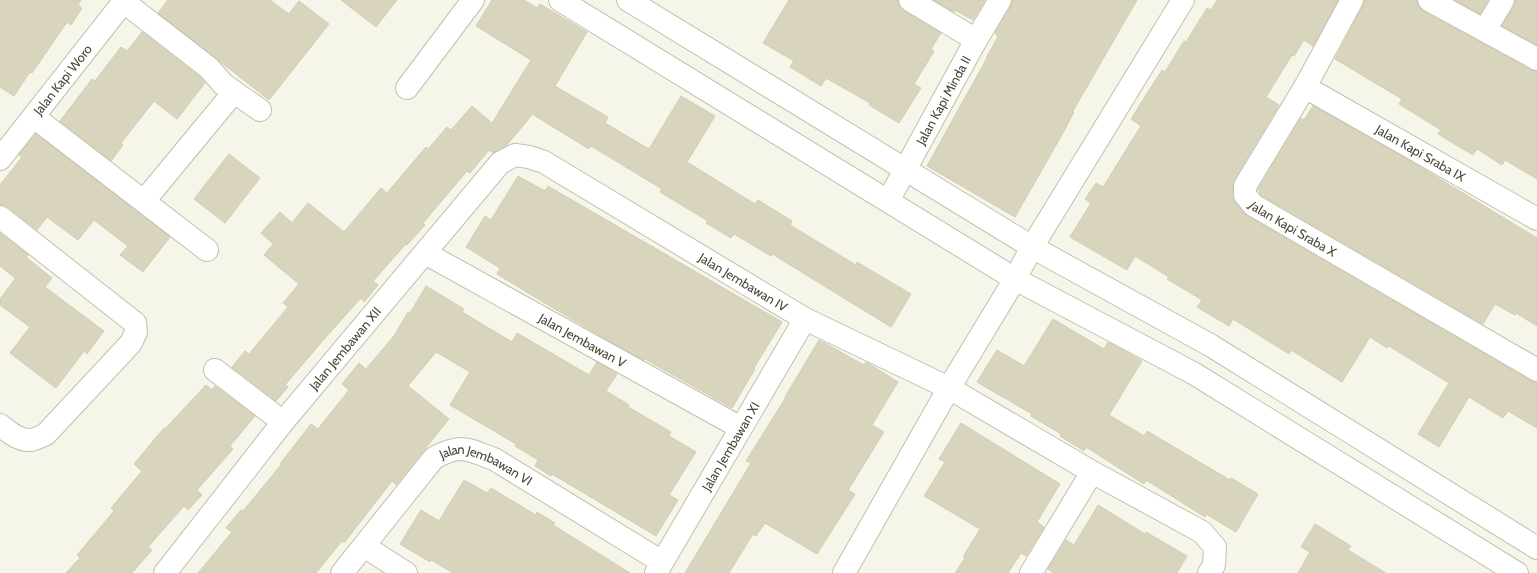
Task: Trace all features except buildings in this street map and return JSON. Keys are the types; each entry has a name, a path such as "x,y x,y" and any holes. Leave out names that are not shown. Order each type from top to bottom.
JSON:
{"street":[{"path":"407,88 473,0"},
{"path":"560,0 1015,279 1193,373 1517,573"},
{"path":"628,0 653,7 904,170 1032,247 1210,345 1537,548"},
{"path":"910,0 976,40"},
{"name":"Jalan Kapi Minda II","path":"888,201 976,40 1000,0"},
{"path":"844,573 949,388 1015,279 1032,247 1183,0"},
{"name":"Jalan Kapi Sraba X","path":"1352,0 1305,87 1245,186 1245,194 1253,205 1537,370"},
{"path":"1429,0 1537,59"},
{"path":"1485,30 1503,0"},
{"path":"124,1 209,68 223,84 260,110"},
{"name":"Jalan Kapi Woro","path":"0,159 124,1"},
{"name":"Jalan Kapi Sraba IX","path":"1305,87 1537,219"},
{"path":"144,201 234,92"},
{"path":"34,117 207,250"},
{"name":"Jalan Jembawan XII","path":"166,573 283,422 500,163 515,155 529,157 544,162"},
{"name":"Jalan Jembawan IV","path":"544,162 805,319 949,388 1092,472 1202,532 1215,547 1214,565 1209,573"},
{"path":"0,217 135,323 136,332 131,343 46,434 32,440 13,435 0,425"},
{"name":"Jalan Jembawan V","path":"425,252 741,428"},
{"name":"Jalan Jembawan XI","path":"659,567 805,319"},
{"path":"1193,373 1210,345"},
{"path":"215,370 283,422"},
{"name":"Jalan Jembawan VI","path":"342,573 434,458 448,450 464,448 494,459 659,567"},
{"path":"1031,573 1092,472"},
{"path":"364,546 406,573"}]}
